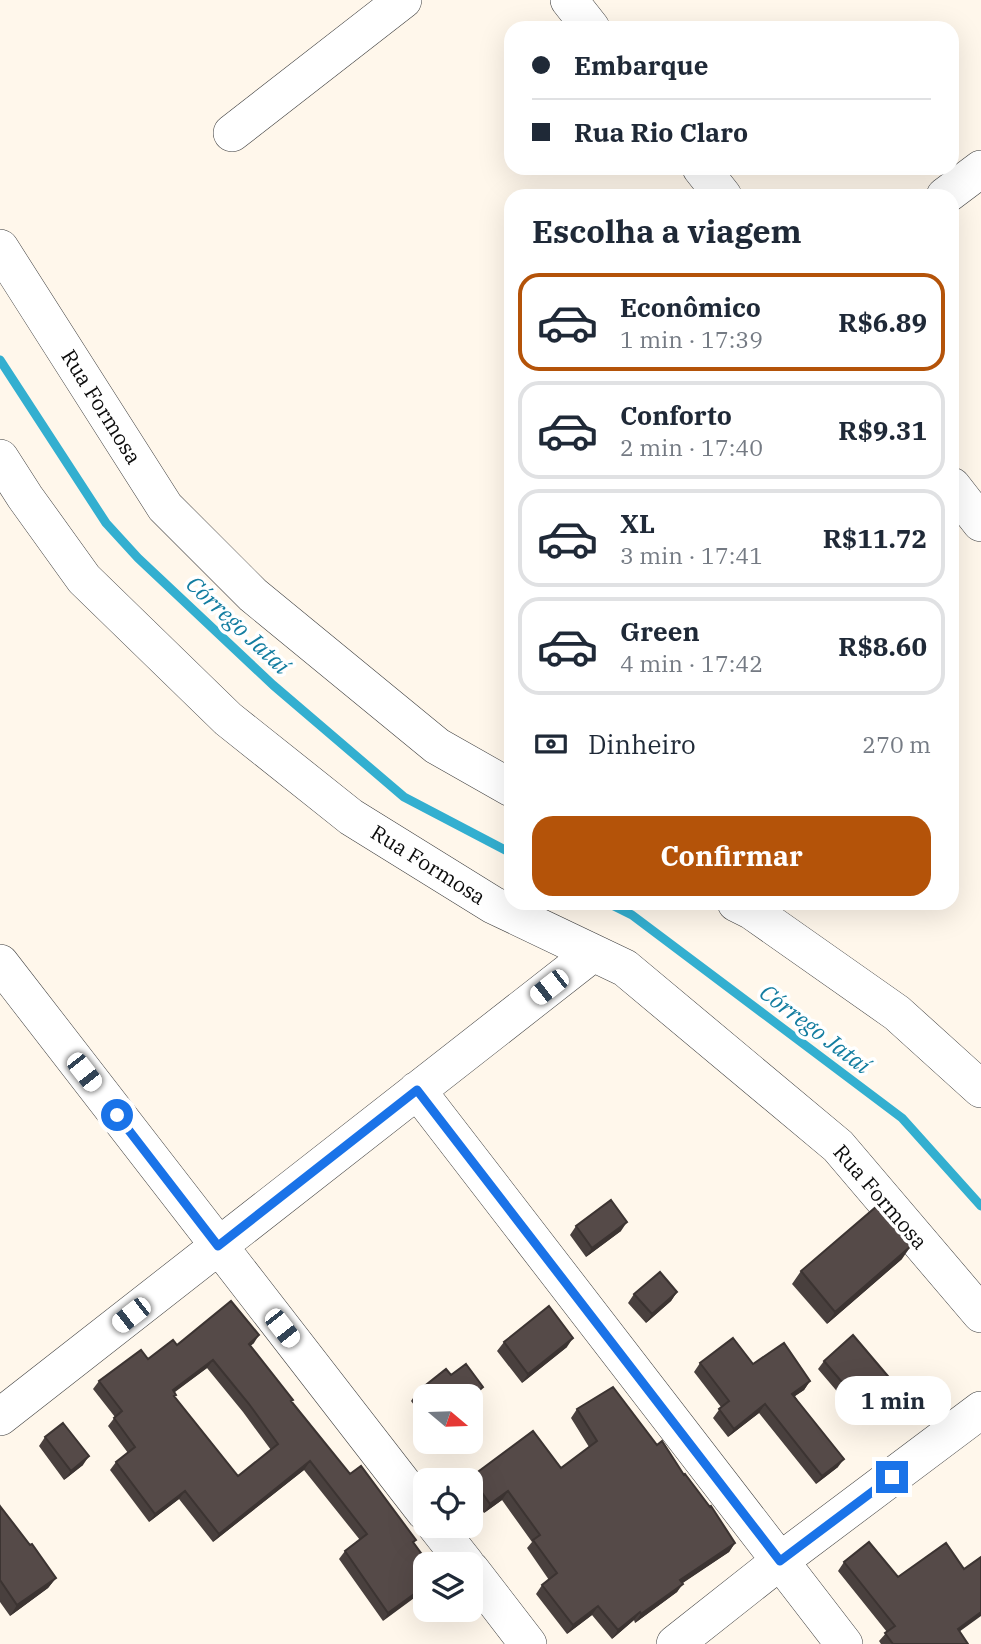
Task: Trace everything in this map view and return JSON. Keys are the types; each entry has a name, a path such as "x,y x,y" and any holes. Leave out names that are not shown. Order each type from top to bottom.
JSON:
{"street":[{"path":"232,133 403,0"},
{"path":"569,0 586,21"},
{"path":"954,189 981,169"},
{"path":"706,175 718,189"},
{"name":"Rua Formosa","path":"0,248 165,507 253,595 437,746 504,784"},
{"name":"Rua Formosa","path":"0,458 84,579 228,719 351,817 493,905 625,968 838,1146 981,1314"},
{"path":"959,495 981,523"},
{"path":"750,910 897,1013 981,1089"},
{"path":"0,1417 593,953"},
{"path":"0,963 413,1497"},
{"path":"417,1090 844,1644"},
{"path":"675,1644 780,1561 981,1410"},
{"path":"445,1538 457,1552"},
{"path":"483,1586 528,1644"}],"building":[{"path":"611,1200 627,1222 592,1248 576,1226"},
{"path":"877,1206 911,1246 835,1312 801,1271"},
{"path":"660,1272 677,1292 652,1314 634,1294"},
{"path":"231,1301 259,1335 249,1344 293,1400 291,1401 350,1474 361,1466 416,1540 413,1542 420,1552 413,1552 413,1595 388,1613 345,1551 367,1534 310,1461 219,1534 185,1491 155,1514 116,1462 135,1447 114,1418 122,1411 99,1381 141,1350 148,1359 173,1340 177,1345","holes":["213,1360 278,1444 238,1476 174,1396 176,1395 173,1390"]},
{"path":"549,1306 573,1338 528,1374 504,1342"},
{"path":"853,1335 898,1388 869,1414 824,1361"},
{"path":"733,1338 753,1364 784,1343 810,1381 792,1394 844,1459 822,1476 765,1404 734,1429 719,1409 729,1401 700,1363"},
{"path":"466,1364 481,1384 427,1384 446,1369 451,1375"},
{"path":"613,1387 657,1445 662,1441 735,1543 680,1580 683,1584 618,1630 598,1606 573,1625 542,1585 557,1573 533,1540 540,1535 508,1491 490,1504 483,1494 483,1468 533,1431 561,1468 597,1441 577,1409"},
{"path":"63,1423 89,1456 71,1471 45,1437"},
{"path":"0,1506 56,1578 17,1605 0,1580"},
{"path":"869,1542 898,1577 946,1543 964,1569 981,1557 981,1612 958,1629 968,1644 893,1644 885,1633 895,1626 844,1562"}],"waterway":[{"name":"Córrego Jataí","path":"0,360 106,523 138,558 273,685 404,797 504,849"},
{"name":"Córrego Jataí","path":"622,910 902,1118 981,1206"}],"route":[{"path":"117,1115 218,1246 417,1090 780,1561 892,1477"}]}
